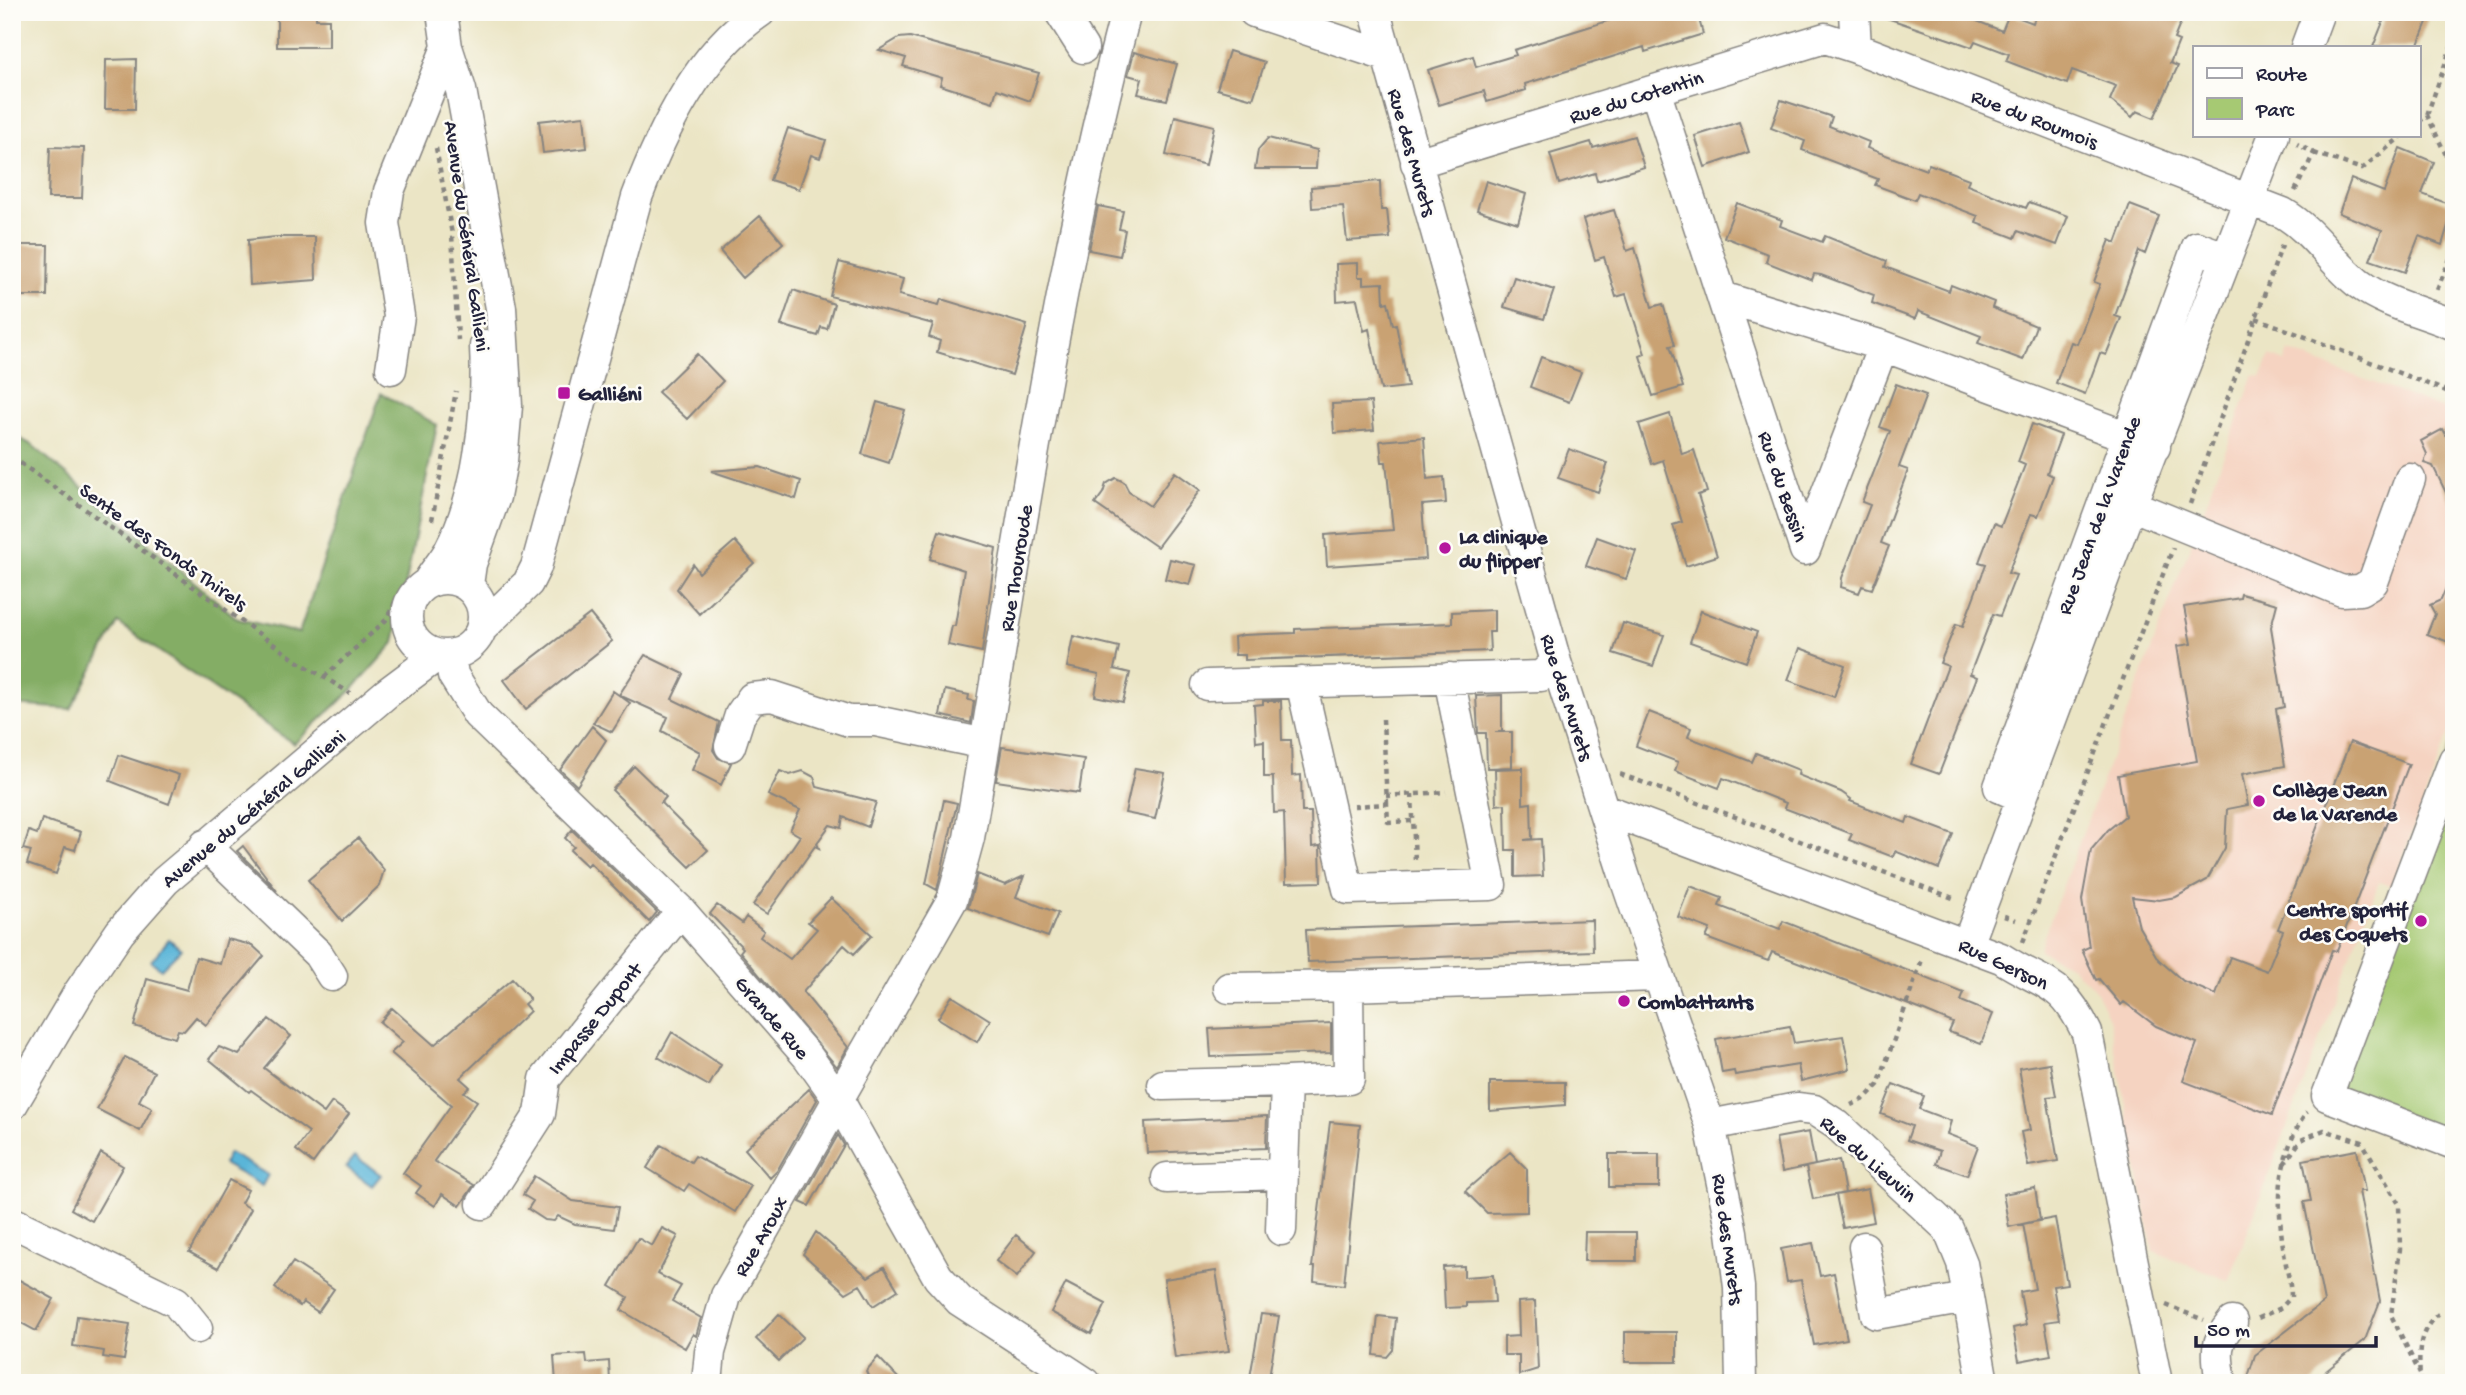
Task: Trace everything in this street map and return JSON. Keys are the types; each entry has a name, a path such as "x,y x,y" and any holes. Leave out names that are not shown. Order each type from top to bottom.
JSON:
{"street":[{"name":"Avenue du Général Gallieni","path":"415,584 449,552 464,512 481,432 486,371 484,321 447,91 447,47 442,12"},
{"path":"1060,12 1083,48"},
{"name":"Rue Thouroude","path":"838,1099 952,900 969,838 1058,306 1095,131 1126,12"},
{"path":"1254,12 1386,56"},
{"name":"Rue des Murets","path":"1375,12 1556,662 1658,976 1710,1125 1732,1231 1739,1287 1741,1383"},
{"path":"1854,12 1856,48"},
{"path":"2306,46 2319,12"},
{"path":"485,605 455,579 441,578 415,584 409,601 408,628 434,650 466,649 485,605 528,583 542,550 637,197 659,139 691,86 718,51 756,13"},
{"name":"Rue du Cotentin","path":"1416,163 1825,38 1856,48"},
{"name":"Avenue du Général Gallieni","path":"447,47 461,90 501,308 507,406 502,461 495,497 471,565 485,605"},
{"path":"391,369 399,316 384,222 389,191 447,47"},
{"name":"Rue du Roumois","path":"1856,48 2288,216"},
{"name":"Rue du Bessin","path":"1655,90 1805,550 1883,346"},
{"name":"Rue Jean de la Varende","path":"2022,797 1999,787 2141,442 2247,202 2281,138"},
{"path":"2288,216 2358,283 2381,297 2441,319"},
{"path":"1722,297 1883,346 2141,442"},
{"name":"Rue Jean de la Varende","path":"1967,945 2131,505 2141,442"},
{"path":"2131,505 2342,591 2360,590 2373,582 2410,479"},
{"name":"Avenue du Général Gallieni","path":"12,1105 79,992 120,932 165,881 434,650"},
{"name":"Grande Rue","path":"434,650 478,715 681,911 808,1057 838,1099 938,1277 960,1301 1086,1383"},
{"path":"1206,685 1541,676 1556,662"},
{"path":"1301,682 1348,889 1491,885 1449,678"},
{"path":"730,746 740,715 752,698 772,696 849,721 876,721 985,744"},
{"path":"2454,760 2327,1096 2454,1144"},
{"name":"Rue Gerson","path":"1604,809 1967,945 2055,986 2074,1005 2087,1033 2157,1383"},
{"path":"205,845 318,954 332,976"},
{"name":"Impasse Dupont","path":"482,1204 540,1114 545,1079 681,911"},
{"path":"1229,988 1658,976"},
{"path":"1163,1085 1349,1079 1348,986"},
{"path":"1281,1230 1286,1082"},
{"name":"Rue Aroux","path":"707,1383 710,1352 726,1296 838,1099"},
{"name":"Rue du Lieuvin","path":"1710,1125 1797,1108 1814,1110 1829,1119 1948,1229 1962,1263 1983,1383"},
{"path":"1167,1178 1282,1174"},
{"path":"12,1222 176,1302 197,1328"},
{"path":"1864,1247 1877,1314 1968,1297"},
{"path":"2221,1383 2217,1351 2220,1336 2232,1322"}],"path":[{"path":"2450,12 2454,31"},
{"path":"2420,121 2427,116 2454,38"},
{"path":"2427,116 2454,172"},
{"path":"2281,138 2362,169 2402,136"},
{"path":"434,140 452,234 458,346"},
{"path":"2014,966 2182,525 2256,318 2288,216 2314,152"},
{"path":"2441,319 2454,249"},
{"path":"2256,318 2454,394"},
{"path":"432,521 444,469 458,381"},
{"name":"Sente des Fonds Thirels","path":"12,457 297,662 324,677 380,699"},
{"path":"324,677 386,620 415,584"},
{"path":"1383,719 1388,822 1414,821"},
{"path":"1608,770 2016,920"},
{"path":"1386,796 1472,790"},
{"path":"1412,794 1415,887"},
{"path":"1329,807 1387,804"},
{"path":"1829,1119 1864,1099 1878,1085 1923,956 1929,930 1929,908 1936,892"},
{"path":"2142,1306 2162,1304 2201,1320 2232,1322 2258,1318 2281,1308 2291,1297 2280,1215 2282,1167 2289,1141 2300,1122 2313,1104 2327,1096"},
{"path":"2282,1167 2301,1140 2324,1130 2362,1142 2399,1204 2400,1249 2391,1315 2420,1374"},
{"path":"2420,1383 2421,1334 2430,1321 2442,1311"}],"shaded area":[{"name":"Collège Jean de la Varende","path":"2289,351 2454,413 2454,720 2392,886 2379,882 2229,1281 2153,1251 2109,1018 2096,991 2087,981 2069,965 2039,950 2254,375 2261,377 2270,356 2285,362"}],"green space":[{"path":"381,393 437,425 394,643 352,690 294,744 118,623 71,709 12,705 12,434 32,445 238,619 299,633"},
{"name":"Centre sportif des Coquets","path":"2454,735 2454,1154 2323,1106"}],"water":[{"path":"169,939 181,949 161,969 151,961"},
{"path":"229,1153 268,1175 262,1186 223,1164"},
{"path":"355,1156 381,1175 372,1186 346,1167"}],"building":[{"path":"1652,12 1697,12 1703,34 1645,52 1644,47 1525,84 1526,90 1487,102 1484,91 1439,105 1428,70 1473,56 1476,67 1516,55 1514,50 1633,13 1635,18"},
{"path":"1885,12 1954,12 2002,31 2009,14 2033,23 2037,12 2185,12 2174,39 2179,41 2170,63 2178,66 2154,118 2137,111 2132,117 2110,100 2116,86 2072,70 2067,84 2006,61 2009,54 1975,41 1972,47 1884,17"},
{"path":"2387,12 2431,12 2417,46 2373,46"},
{"path":"277,14 316,15 316,19 329,19 329,47 277,47"},
{"path":"910,37 1039,73 1030,101 997,89 993,102 940,85 942,78 903,66 906,58 879,50 899,38"},
{"path":"1229,51 1265,62 1253,99 1217,89"},
{"path":"1134,52 1177,64 1167,100 1138,94 1142,79 1128,75"},
{"path":"136,59 135,109 105,109 106,60"},
{"path":"1781,100 1832,117 1829,126 1869,142 1867,148 1926,170 1929,164 1969,179 1967,185 2026,208 2029,202 2068,216 2057,245 2018,231 2015,238 1976,223 1978,216 1918,193 1915,200 1875,185 1878,179 1802,150 1805,141 1771,128"},
{"path":"584,116 587,148 543,153 539,121"},
{"path":"1175,116 1214,126 1206,165 1166,155"},
{"path":"1739,122 1749,152 1705,167 1695,136"},
{"path":"788,128 826,140 820,158 811,155 799,189 770,180"},
{"path":"1634,136 1644,167 1597,181 1595,173 1559,184 1550,154 1591,142 1593,148"},
{"path":"1268,138 1317,150 1316,169 1255,169 1258,150"},
{"path":"50,147 84,148 82,198 48,198"},
{"path":"2400,148 2434,162 2422,194 2454,206 2442,245 2419,236 2405,272 2370,260 2382,230 2339,213 2351,179 2384,192"},
{"path":"1380,181 1381,210 1387,210 1390,238 1347,241 1343,206 1312,208 1311,187"},
{"path":"1486,181 1526,194 1518,223 1477,210"},
{"path":"1737,203 1782,220 1780,226 1822,242 1825,236 1887,261 1885,267 1949,291 1951,285 1994,302 1992,308 2036,326 2023,360 1978,343 1981,336 1918,311 1915,319 1872,303 1874,295 1821,275 1814,274 1812,280 1766,262 1768,254 1724,237"},
{"path":"2130,205 2159,216 2145,254 2139,251 2115,316 2121,318 2106,355 2100,353 2085,394 2056,383 2071,342 2077,344 2100,284 2094,282 2110,240 2116,243"},
{"path":"1098,206 1123,211 1119,229 1125,230 1120,256 1089,250"},
{"path":"1614,210 1627,251 1635,248 1652,307 1663,304 1675,345 1670,346 1683,387 1653,396 1640,356 1645,354 1626,294 1616,297 1604,257 1595,260 1583,219"},
{"path":"760,216 783,243 743,278 720,251"},
{"path":"315,237 316,280 250,285 248,240"},
{"path":"15,245 48,245 47,296 15,296"},
{"path":"839,262 903,279 899,295 939,305 941,299 1027,325 1012,375 937,352 940,341 929,337 933,324 830,296"},
{"path":"1358,263 1358,277 1363,277 1363,284 1383,283 1384,303 1388,302 1393,325 1396,324 1408,387 1381,390 1369,329 1364,331 1357,299 1337,301 1336,264"},
{"path":"1514,277 1554,290 1544,319 1504,307"},
{"path":"793,290 834,304 827,329 821,327 818,336 781,325"},
{"path":"697,354 723,381 687,419 658,392"},
{"path":"1541,357 1581,372 1569,402 1530,387"},
{"path":"1896,384 1926,395 1899,467 1908,470 1881,543 1889,546 1872,589 1862,586 1859,593 1841,587 1842,578 1870,505 1862,502 1890,431 1880,427"},
{"path":"877,402 905,410 889,463 862,454"},
{"path":"1371,402 1374,430 1334,433 1332,404"},
{"path":"1670,414 1682,454 1694,450 1707,492 1698,495 1717,556 1686,566 1673,525 1682,522 1663,460 1652,464 1639,424"},
{"path":"2032,424 2061,435 2047,473 2053,476 2038,516 2031,514 2008,573 2016,575 2000,616 1993,614 1970,674 1977,677 1939,774 1911,764 1948,666 1940,663 1956,624 1963,626 1986,564 1979,562 1994,523 2001,526 2025,465 2018,462"},
{"path":"2443,429 2447,437 2454,440 2454,509 2433,466 2424,463 2427,454 2421,441"},
{"path":"1424,437 1427,479 1444,477 1446,503 1422,505 1426,559 1327,566 1325,535 1393,530 1386,462 1382,462 1380,441"},
{"path":"1569,449 1608,463 1598,492 1558,478"},
{"path":"760,467 801,481 796,499 711,471"},
{"path":"1175,472 1200,490 1157,547 1095,504 1106,484 1116,478 1124,482 1129,492 1150,506"},
{"path":"939,531 996,548 982,652 948,645 952,626 955,626 964,570 930,559"},
{"path":"1597,537 1636,551 1626,579 1586,566"},
{"path":"735,541 754,563 699,614 677,589 693,564 699,573"},
{"path":"1170,559 1196,565 1190,585 1165,579"},
{"path":"2454,569 2454,644 2427,634 2435,614 2430,605 2441,600"},
{"path":"2241,594 2277,604 2271,627 2284,707 2276,709 2285,766 2242,774 2248,805 2227,809 2225,848 2207,880 2176,897 2159,900 2132,897 2139,927 2158,959 2183,981 2216,995 2230,957 2267,971 2283,931 2278,929 2350,742 2409,764 2337,951 2332,950 2272,1115 2183,1081 2197,1043 2156,1026 2124,1002 2121,1005 2099,979 2096,980 2082,950 2089,947 2082,900 2091,850 2108,830 2125,816 2118,775 2197,761 2177,646 2191,644 2184,607 2240,598"},
{"path":"1494,610 1494,632 1489,632 1490,651 1245,660 1245,655 1235,655 1234,637 1243,635 1295,633 1295,629 1452,623 1452,612"},
{"path":"1701,611 1757,632 1746,662 1690,642"},
{"path":"590,614 612,641 526,709 504,680"},
{"path":"1623,623 1664,635 1653,666 1613,653"},
{"path":"1073,636 1119,647 1114,669 1130,673 1123,702 1095,696 1099,674 1067,667"},
{"path":"1800,648 1845,665 1834,697 1788,680"},
{"path":"645,655 684,674 672,699 719,722 713,750 718,758 731,763 721,785 692,770 700,752 662,731 668,717 619,695"},
{"path":"945,690 969,695 968,700 974,701 971,723 940,715"},
{"path":"613,691 630,703 612,732 593,723"},
{"path":"1502,695 1502,732 1512,732 1512,767 1487,768 1486,733 1478,733 1476,696"},
{"path":"1263,701 1281,701 1282,740 1291,740 1292,776 1301,775 1302,812 1311,812 1312,847 1320,846 1321,882 1286,883 1284,812 1274,813 1273,777 1264,777 1264,741 1256,742 1254,705 1263,704"},
{"path":"1649,712 1691,728 1688,737 1752,762 1756,753 1799,770 1798,775 1841,792 1851,799 1850,801 1906,823 1908,817 1953,834 1939,869 1895,851 1893,857 1849,840 1852,834 1784,808 1786,803 1723,778 1719,788 1675,771 1678,762 1636,746"},
{"path":"592,726 606,740 577,786 560,770"},
{"path":"1002,747 1084,759 1079,793 996,781"},
{"path":"119,755 179,775 169,804 110,781"},
{"path":"634,766 666,797 661,803 708,850 690,867 612,790"},
{"path":"1135,768 1165,773 1155,819 1125,813"},
{"path":"1523,768 1523,804 1531,803 1532,839 1524,840 1541,839 1543,876 1515,877 1515,850 1506,850 1505,804 1496,805 1495,769"},
{"path":"780,771 790,775 803,771 814,777 817,787 876,802 868,827 843,817 841,828 830,825 817,843 819,848 815,846 767,914 753,905 800,836 790,830 800,810 768,795"},
{"path":"944,800 957,803 937,890 926,884"},
{"path":"42,819 81,832 75,850 65,847 56,874 27,864 31,851 23,849 29,831 37,834"},
{"path":"572,830 657,912 649,922 590,863 587,866 570,850 574,847 565,838"},
{"path":"358,838 384,870 379,886 342,921 308,880"},
{"path":"243,846 277,891 237,851"},
{"path":"977,874 1005,885 1024,876 1016,897 1058,913 1048,937 968,908"},
{"path":"1690,886 1722,898 1719,906 1780,929 1783,921 1964,993 1961,1001 1993,1014 1981,1044 1949,1032 1953,1023 1772,952 1768,961 1706,938 1710,929 1678,917"},
{"path":"831,898 872,935 854,954 844,945 803,992 848,1047 837,1067 740,952 743,948 710,914 717,905 742,923 746,917 764,931 760,937 790,959 817,929 808,922"},
{"path":"1592,920 1593,951 1308,962 1306,930"},
{"path":"227,939 252,945 264,956 206,1025 196,1017 184,1031 178,1030 175,1038 134,1026 147,979 187,990 196,957 220,964"},
{"path":"512,979 530,999 524,1004 530,1011 460,1078 470,1087 464,1092 477,1101 434,1161 474,1185 460,1206 442,1194 435,1206 416,1193 421,1186 403,1173 451,1105 391,1053 403,1042 380,1022 392,1008 434,1045"},
{"path":"952,996 990,1020 977,1042 938,1018"},
{"path":"269,1019 291,1036 264,1068 324,1113 332,1102 349,1114 313,1163 296,1150 309,1132 251,1090 249,1092 209,1059 219,1047 239,1055"},
{"path":"1331,1023 1331,1053 1211,1057 1209,1029"},
{"path":"1790,1026 1794,1043 1843,1036 1850,1069 1801,1081 1798,1065 1735,1075 1734,1071 1722,1073 1716,1039"},
{"path":"672,1032 721,1065 709,1086 658,1057"},
{"path":"125,1057 154,1072 139,1101 152,1108 140,1131 97,1109"},
{"path":"2050,1063 2056,1096 2047,1097 2058,1161 2028,1166 2021,1132 2030,1130 2019,1068"},
{"path":"1490,1082 1565,1082 1565,1105 1490,1111"},
{"path":"1893,1084 1924,1096 1919,1109 1951,1121 1947,1134 1978,1146 1967,1175 1936,1164 1940,1151 1907,1140 1912,1126 1881,1114"},
{"path":"809,1089 817,1100 777,1171 770,1178 745,1149"},
{"path":"1267,1116 1266,1148 1147,1153 1145,1122"},
{"path":"1330,1122 1360,1125 1344,1285 1314,1281 1315,1267 1312,1267"},
{"path":"1809,1132 1815,1165 1782,1172 1776,1138"},
{"path":"838,1135 844,1145 809,1206 800,1202"},
{"path":"661,1145 691,1162 695,1156 751,1186 735,1212 689,1184 684,1191 647,1168"},
{"path":"2357,1150 2365,1191 2359,1191 2380,1301 2365,1340 2311,1383 2246,1383 2255,1355 2324,1302 2304,1202 2311,1201 2303,1160"},
{"path":"1510,1152 1527,1169 1527,1212 1487,1213 1465,1191"},
{"path":"101,1153 123,1166 92,1221 71,1209"},
{"path":"1609,1154 1659,1154 1659,1187 1609,1187"},
{"path":"1839,1160 1845,1193 1813,1199 1806,1167"},
{"path":"534,1176 573,1201 618,1207 614,1229 575,1224 558,1216 554,1221 545,1220 528,1209 533,1201 523,1195"},
{"path":"229,1180 248,1190 241,1203 251,1209 218,1268 189,1252"},
{"path":"2035,1188 2040,1220 2009,1227 2003,1194"},
{"path":"1868,1189 1874,1222 1843,1228 1836,1195"},
{"path":"2055,1218 2067,1284 2053,1286 2059,1320 2045,1322 2051,1355 2019,1361 2013,1328 2026,1325 2020,1292 2035,1289 2023,1224"},
{"path":"662,1228 678,1236 658,1274 681,1286 672,1301 701,1318 696,1336 693,1334 685,1348 621,1310 628,1297 610,1286 638,1238 652,1246"},
{"path":"816,1232 868,1277 884,1267 898,1290 873,1306 860,1285 846,1293 803,1254"},
{"path":"1585,1232 1636,1232 1636,1261 1584,1261"},
{"path":"1016,1235 1036,1251 1017,1277 996,1261"},
{"path":"1813,1243 1820,1276 1834,1273 1847,1339 1814,1345 1801,1280 1787,1282 1781,1249"},
{"path":"293,1262 334,1289 318,1312 303,1302 300,1306 275,1288"},
{"path":"1464,1266 1464,1277 1493,1275 1495,1302 1466,1303 1466,1307 1445,1308 1443,1267"},
{"path":"1216,1271 1229,1351 1175,1358 1164,1279"},
{"path":"12,1276 54,1299 36,1331 12,1318"},
{"path":"1066,1283 1106,1304 1091,1334 1051,1312"},
{"path":"1535,1301 1538,1369 1519,1375 1519,1355 1504,1355 1504,1337 1519,1336 1518,1302"},
{"path":"779,1314 803,1337 779,1361 756,1339"},
{"path":"1261,1314 1279,1316 1268,1383 1249,1383"},
{"path":"77,1316 130,1324 124,1360 103,1357 104,1351 73,1346"},
{"path":"1378,1316 1396,1318 1393,1350 1387,1357 1374,1355"},
{"path":"1625,1332 1677,1332 1677,1362 1625,1362"},
{"path":"586,1354 587,1363 609,1361 610,1383 556,1383 554,1356"},
{"path":"878,1357 903,1383 871,1383 866,1371"}],"place":[{"name":"Galliéni","path":"564,393"},
{"name":"La clinique du flipper","path":"1445,548"},
{"name":"Collège Jean de la Varende","path":"2259,801"},
{"name":"Centre sportif des Coquets","path":"2421,921"},
{"name":"Combattants","path":"1624,1001"}]}
